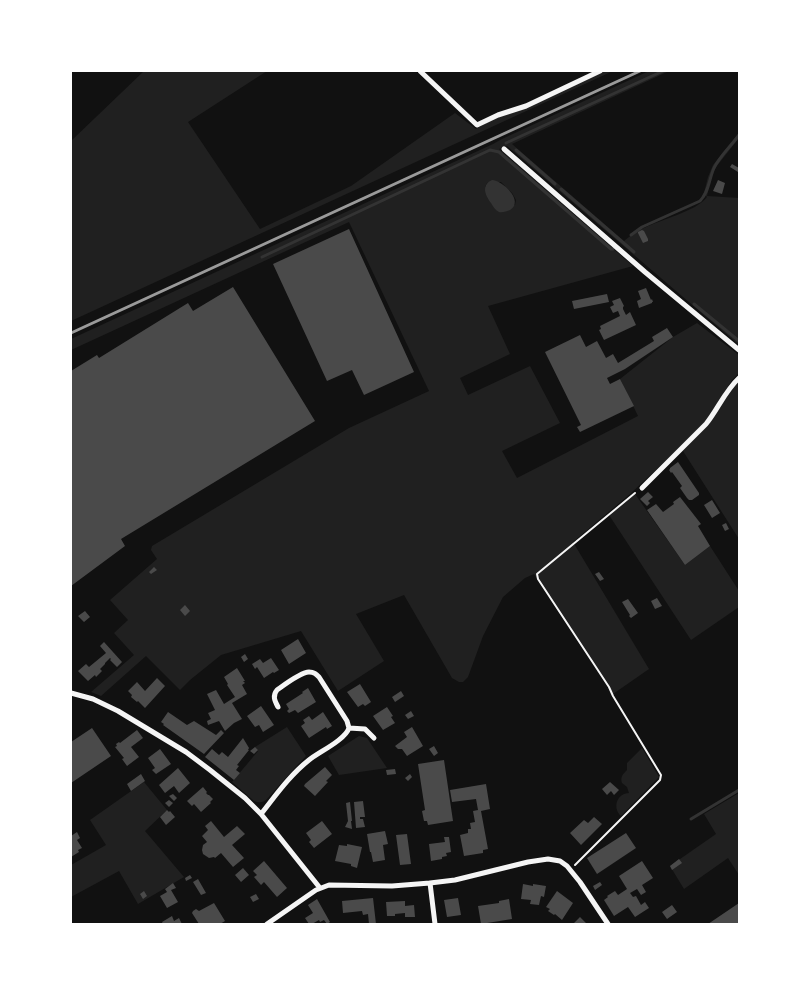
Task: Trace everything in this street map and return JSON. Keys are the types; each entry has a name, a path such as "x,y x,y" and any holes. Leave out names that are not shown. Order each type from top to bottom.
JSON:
{"street":[{"path":"420,71 477,125 498,115 526,106 600,71"},
{"path":"504,149 645,272 739,350"},
{"path":"642,488 706,424 739,378"},
{"path":"261,814 302,766 345,735 349,728 348,721 320,677 314,673 303,673 277,690 274,698 278,707"},
{"path":"71,693 92,699 118,711 186,752 235,790 261,814 320,888"},
{"path":"349,728 365,728 374,738"},
{"path":"267,924 320,888 333,885 392,886 455,880 541,859 556,860 564,864 580,882 608,924"},
{"path":"430,883 435,924"}],"path":[{"path":"570,870 660,780 661,775 613,696 609,686 538,579 537,574 642,488"}],"shaded area":[{"path":"144,71 267,71 188,122 260,229 351,186 455,113 476,129 491,120 521,110 605,71 613,71 71,321 71,141"},
{"path":"649,71 669,71 512,144 624,241 641,229 687,211 702,202 707,197 704,193 713,165 739,133 739,138 716,167 711,178 707,196 739,198 739,345 507,146 499,149 633,266 488,306 510,354 460,378 468,395 530,366 560,423 502,451 517,478 638,416 620,379 673,337 697,323 739,355 739,373 732,380 706,421 630,494 573,542 649,669 612,696 534,574 525,578 503,597 483,636 468,677 463,682 452,678 404,595 356,614 384,661 338,691 301,631 221,655 180,690 146,656 101,696 91,692 134,655 114,633 128,620 110,600 157,559 151,550 152,546 349,428 429,391 349,222 71,350 71,339","holes":["501,182 516,200 515,205 485,187 487,183"]},
{"path":"492,180 501,183 514,197 514,206 510,210 499,212 489,200 485,187"},
{"path":"739,380 739,539 683,451 711,421 731,389"},
{"path":"635,494 685,565 710,546 739,591 739,607 691,640 609,515"},
{"path":"287,727 306,756 265,800 261,802 254,801 232,782 258,751 255,747"},
{"path":"359,736 367,738 387,768 339,775 328,756"},
{"path":"642,748 659,777 621,816 618,813 617,801 621,795 629,793 627,787 621,781 622,777 627,770 627,763"},
{"path":"144,782 167,810 145,831 184,877 138,904 119,871 71,897 71,865 106,845 90,820"},
{"path":"739,793 739,875 728,858 684,889 670,866 716,834 704,814"}],"building":[{"path":"732,164 739,168 738,172 730,167"},
{"path":"718,180 725,183 722,194 713,191"},
{"path":"349,229 414,372 364,395 352,370 327,381 273,264"},
{"path":"642,230 648,239 648,241 643,243 638,233"},
{"path":"233,287 315,421 121,539 125,546 71,586 71,371 97,355 99,358 188,303 193,311"},
{"path":"646,288 653,302 639,308 637,301 641,299 638,291"},
{"path":"607,294 609,302 574,309 572,301"},
{"path":"620,298 626,315 630,312 636,325 604,340 599,330 601,329 600,326 620,316 618,311 613,313 610,307 614,305 612,301"},
{"path":"667,328 673,337 625,369 607,378 610,384 620,379 634,406 580,432 577,427 581,425 545,352 580,335 586,347 597,341 606,358 613,354 618,363 654,341 652,337"},
{"path":"678,462 699,493 692,500 687,498 680,488 682,486 669,470"},
{"path":"648,492 653,497 648,501 650,503 647,506 640,499"},
{"path":"680,497 701,524 698,526 710,546 685,565 647,510 656,504 663,512"},
{"path":"712,500 720,513 712,518 704,505"},
{"path":"726,523 729,529 725,531 722,525"},
{"path":"154,567 157,570 151,574 149,572"},
{"path":"599,572 604,579 600,581 595,574"},
{"path":"657,598 662,606 655,609 651,601"},
{"path":"628,599 638,613 631,618 622,602"},
{"path":"185,605 190,611 185,616 180,610"},
{"path":"85,611 90,617 84,622 78,616"},
{"path":"298,639 306,653 289,664 281,650"},
{"path":"104,642 122,662 117,667 110,658 100,669 102,671 88,681 78,671 86,664 89,667 106,653 100,646"},
{"path":"245,654 248,659 244,662 241,657"},
{"path":"271,658 279,670 264,678 257,667 255,669 252,664 260,659 263,663"},
{"path":"237,668 245,681 243,681 245,683 242,685 247,694 232,703 242,719 225,731 219,721 208,725 207,721 211,719 208,713 215,710 207,694 216,690 224,704 235,697 224,677"},
{"path":"157,678 165,686 145,708 131,697 132,695 128,691 137,682 145,691"},
{"path":"360,684 371,702 365,706 363,704 358,707 347,692"},
{"path":"308,688 316,702 298,713 295,710 289,713 286,704"},
{"path":"401,691 404,696 395,702 392,697"},
{"path":"261,706 274,725 263,732 259,725 255,727 247,716"},
{"path":"387,707 395,723 383,730 373,716"},
{"path":"411,711 414,716 408,719 405,715"},
{"path":"168,712 187,725 194,721 216,735 221,730 224,733 204,754 163,725 161,722"},
{"path":"323,712 332,726 327,729 326,727 309,738 301,726 305,723 303,720 309,716 312,720"},
{"path":"412,727 423,746 407,756 402,749 398,749 395,746 407,737 404,732"},
{"path":"92,728 111,756 71,783 71,742"},
{"path":"137,730 143,738 131,747 139,757 127,766 122,759 124,758 115,747 117,746 116,744"},
{"path":"243,738 249,750 237,765 239,766 236,770 240,773 234,780 205,757 212,749 219,755 222,752 228,757"},
{"path":"434,746 438,753 434,756 429,749"},
{"path":"255,747 258,750 254,754 250,751"},
{"path":"160,749 171,764 156,774 152,770 155,768 148,758"},
{"path":"444,760 453,821 428,825 427,821 424,821 422,811 425,810 418,764"},
{"path":"325,767 332,775 315,796 304,786"},
{"path":"178,768 190,783 179,793 174,786 165,793 159,785"},
{"path":"395,769 396,774 387,775 386,770"},
{"path":"141,774 145,781 131,791 127,784"},
{"path":"410,774 412,777 408,781 405,778"},
{"path":"610,782 619,790 614,795 611,791 607,795 602,789"},
{"path":"486,784 490,809 481,811 488,849 483,850 483,853 464,856 460,835 468,833 468,829 471,829 470,823 475,822 473,811 478,810 476,799 452,802 450,790"},
{"path":"203,787 206,793 213,799 201,812 194,804 192,806 187,801"},
{"path":"173,794 177,798 174,801 169,796"},
{"path":"169,800 173,803 169,807 165,803"},
{"path":"363,801 365,817 360,817 360,819 363,819 365,827 356,828 354,802"},
{"path":"350,802 352,829 345,827 348,821 346,803"},
{"path":"167,810 175,817 166,825 160,817"},
{"path":"594,817 602,824 581,845 570,833 584,820 588,823"},
{"path":"211,821 224,837 237,826 245,834 232,845 244,858 233,867 221,853 215,858 209,858 203,854 203,845 207,842 202,836 208,830 205,826"},
{"path":"322,821 332,834 314,848 309,842 311,840 306,833"},
{"path":"385,831 388,844 383,845 385,860 373,862 367,834"},
{"path":"77,832 80,838 77,840 82,848 71,857 71,836"},
{"path":"626,833 636,848 597,874 587,858"},
{"path":"407,834 411,864 400,865 396,835"},
{"path":"444,837 449,837 451,852 446,853 447,856 442,857 442,859 431,861 429,844 445,842"},
{"path":"347,844 362,847 357,868 351,866 351,864 335,861 339,845 347,846"},
{"path":"679,859 682,863 672,870 670,866"},
{"path":"264,861 287,888 277,897 264,882 261,885 254,877 257,875 253,871"},
{"path":"642,861 653,878 642,885 646,892 641,895 637,889 630,893 633,897 636,896 641,905 645,902 649,908 635,917 628,907 614,916 604,900 615,891 618,895 627,889 619,876"},
{"path":"243,868 249,875 241,882 235,875"},
{"path":"190,875 192,878 186,881 185,878"},
{"path":"198,879 206,893 201,895 193,882"},
{"path":"600,882 602,885 595,890 593,886"},
{"path":"173,883 176,888 171,890 178,902 167,908 160,896 167,892 165,889"},
{"path":"523,884 546,886 544,897 541,896 539,905 530,904 531,900 521,899"},
{"path":"144,891 147,896 143,899 140,894"},
{"path":"557,891 573,903 562,920 548,911 550,909 546,907"},
{"path":"256,894 259,899 253,902 250,897"},
{"path":"373,898 376,924 369,924 368,914 363,915 362,911 343,913 342,901"},
{"path":"458,898 461,915 447,917 444,900"},
{"path":"317,899 330,922 327,924 324,920 320,922 319,920 309,924 305,918 313,913 308,905"},
{"path":"509,899 512,919 481,924 478,906 499,903 499,901"},
{"path":"405,901 405,906 414,905 415,917 405,917 405,913 387,916 386,902"},
{"path":"214,903 225,921 220,924 199,924 192,913 193,911 196,909 199,911"},
{"path":"739,903 739,924 708,924"},
{"path":"672,905 677,912 667,919 662,912"},
{"path":"172,916 174,921 179,918 182,924 163,924 162,922"},
{"path":"580,917 587,924 573,924"}],"waterway":[{"path":"506,143 663,71"},
{"path":"631,235 642,227 700,201 709,185 716,164 739,135"},
{"path":"262,257 490,150 499,152 613,249"},
{"path":"516,150 555,184"},
{"path":"561,189 634,252"},
{"path":"694,304 739,341"},
{"path":"691,819 739,790"}],"railway":[{"path":"71,333 640,71"}]}
